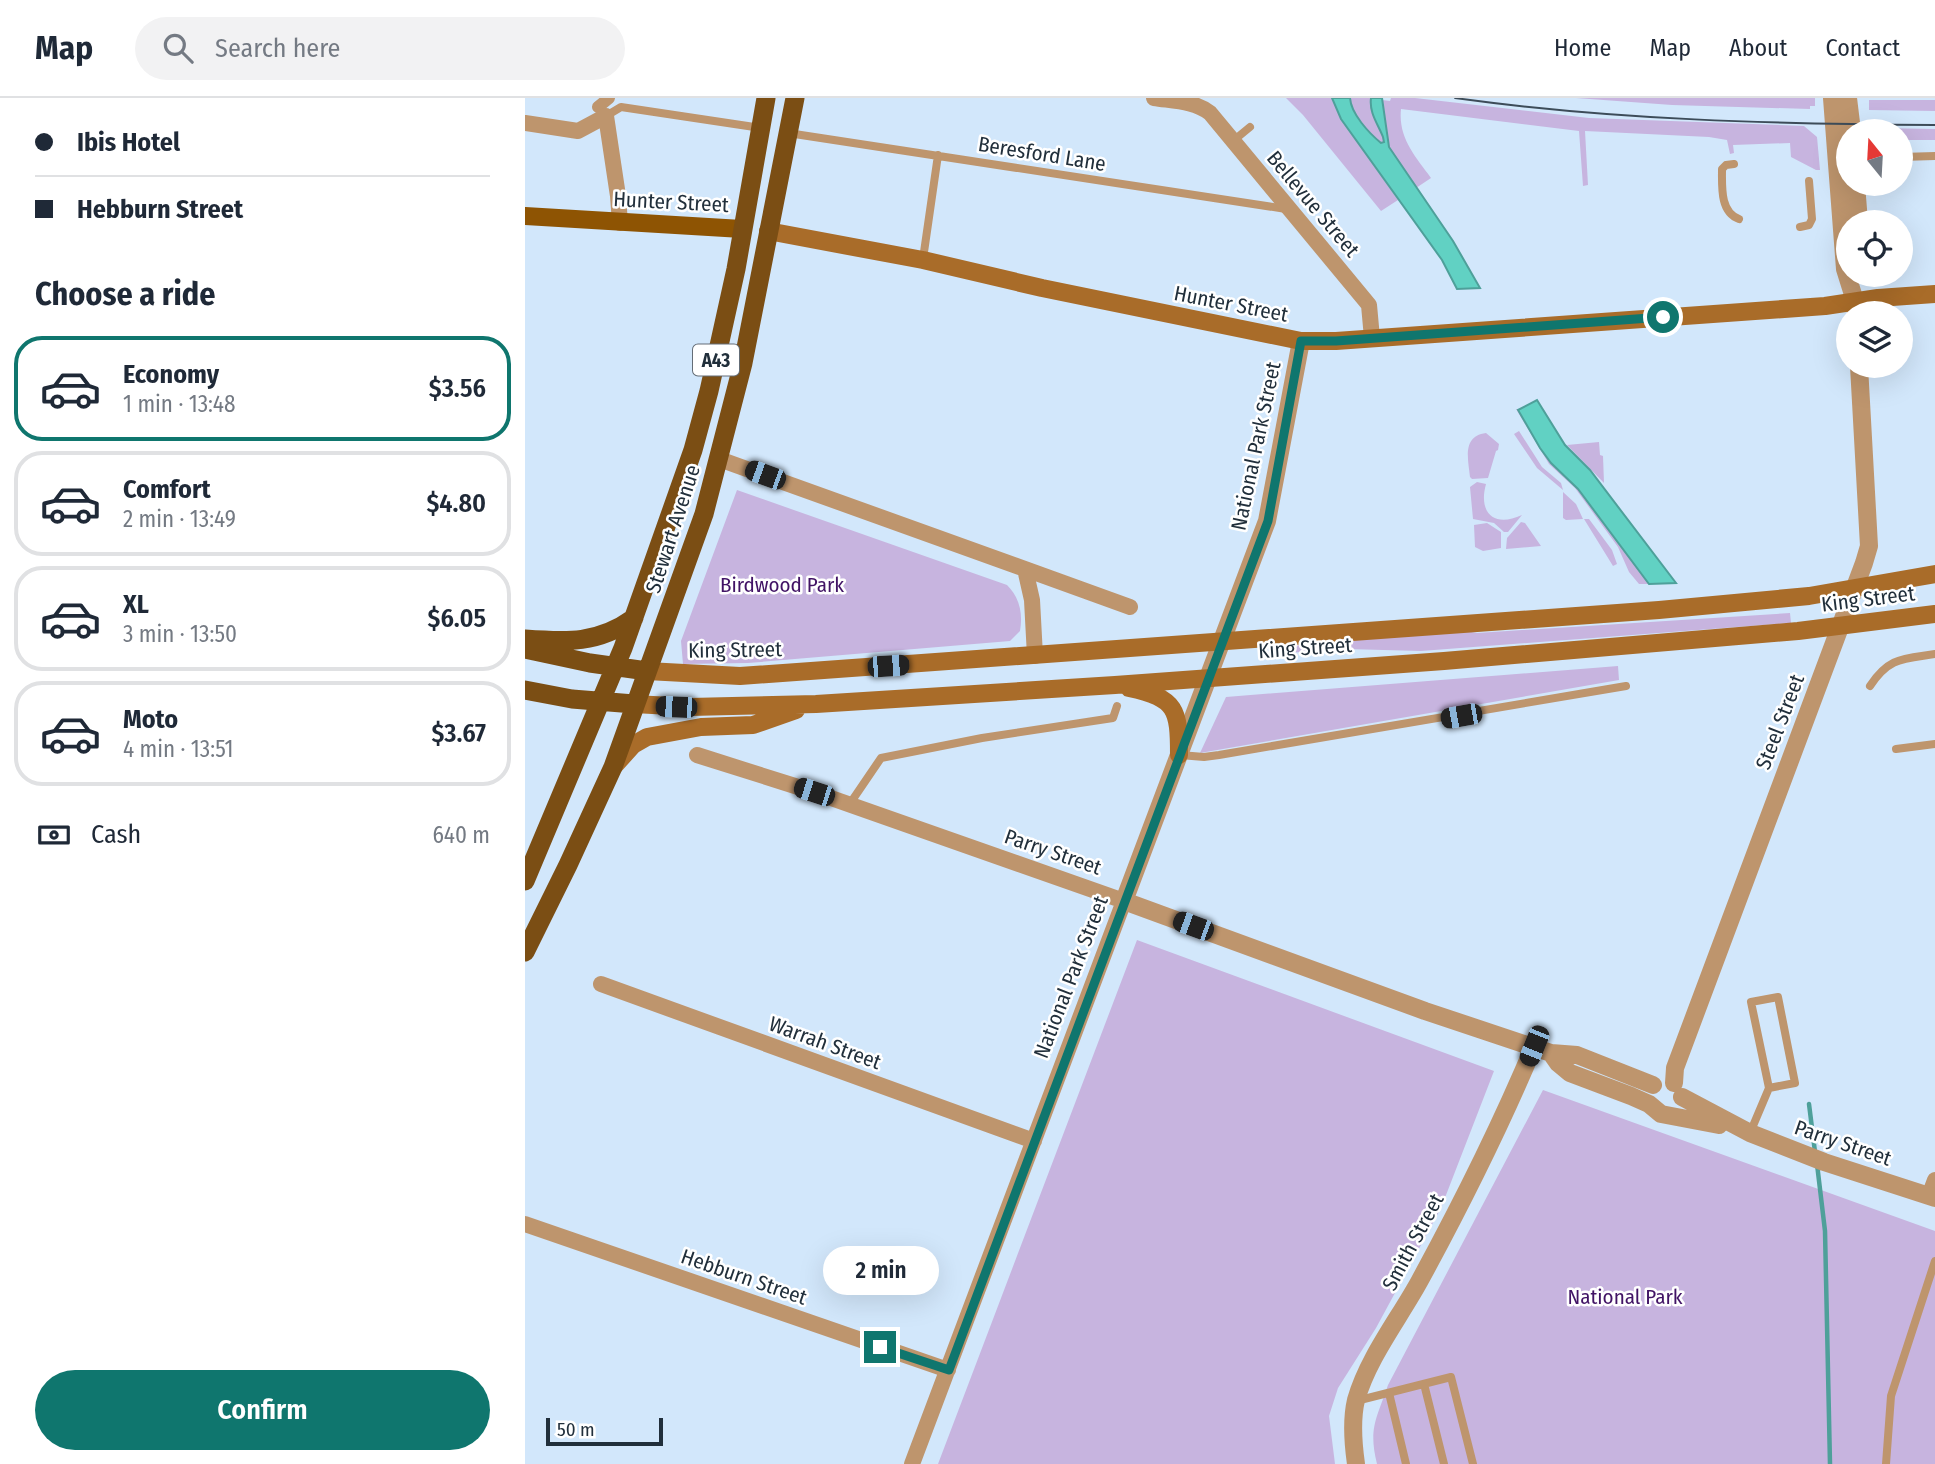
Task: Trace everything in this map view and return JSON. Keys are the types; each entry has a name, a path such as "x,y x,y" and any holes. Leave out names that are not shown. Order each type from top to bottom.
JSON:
{"highway":[{"name":"Stewart Avenue","path":"525,881 634,618 694,450 736,270 766,98"},
{"name":"Stewart Avenue","path":"525,952 613,767 704,514 743,363 795,98"},
{"name":"Hunter Street","path":"742,229 768,230"},
{"path":"525,639 561,642 595,638 611,633 634,618"},
{"path":"525,649 583,662 646,671"},
{"path":"525,690 599,702 634,704"}],"main road":[{"name":"Hunter Street","path":"525,216 742,229"},
{"name":"Hunter Street","path":"768,230 923,260 1042,288 1301,341 1836,306"},
{"name":"Hunter Street","path":"1892,301 1935,294"},
{"name":"King Street","path":"646,671 740,676 1659,610 1809,596 1935,574"},
{"name":"King Street","path":"634,704 701,707 816,704 1115,685 1798,632 1935,614"},
{"path":"1115,685 1159,697 1175,709 1179,725 1179,755"},
{"path":"613,767 633,745 647,737 701,727 753,724 816,704"}],"street":[{"path":"525,123 578,131 602,112 609,98"},
{"name":"Bellevue Street","path":"1154,98 1202,107 1233,141 1369,304 1372,338"},
{"path":"1832,98 1845,269 1854,301"},
{"path":"1848,98 1851,119"},
{"path":"602,112 620,223"},
{"name":"National Park Street","path":"912,1464 1268,521 1301,341"},
{"name":"Steel Street","path":"1678,1090 1675,1068 1842,625 1868,546 1860,378"},
{"path":"719,459 1130,607"},
{"path":"1025,569 1032,600 1035,656"},
{"name":"Parry Street","path":"697,755 1124,901 1425,1011 1551,1053 1577,1055 1653,1086"},
{"name":"Warrah Street","path":"601,984 1034,1141"},
{"name":"Smith Street","path":"1356,1464 1353,1424 1356,1401 1371,1365 1419,1281 1502,1123 1534,1046"},
{"name":"Parry Street","path":"1551,1053 1570,1073 1649,1104 1656,1112 1743,1131 1824,1162 1933,1191"},
{"path":"1649,1104 1649,1093 1653,1086 1663,1080 1678,1090 1678,1109 1669,1114"},
{"name":"Parry Street","path":"1678,1090 1743,1131"},
{"name":"Hebburn Street","path":"525,1224 949,1370"}],"lane":[{"path":"602,112 621,107 761,128"},
{"path":"1233,141 1250,127"},
{"name":"Beresford Lane","path":"787,133 1292,210"},
{"path":"923,260 939,155"},
{"path":"1913,157 1935,156"},
{"path":"1734,164 1726,165 1722,169 1724,203 1732,216 1739,219"},
{"path":"1801,227 1809,225 1812,219 1809,181"},
{"path":"1870,686 1881,669 1897,660 1935,654"},
{"path":"1179,755 1212,756 1626,687"},
{"path":"849,805 881,758 982,738 1113,718 1117,706"},
{"path":"1896,749 1935,744"},
{"path":"1743,1131 1769,1088 1751,1002 1778,997 1795,1083 1769,1088"},
{"path":"1886,1464 1891,1396 1934,1273 1935,1261"},
{"path":"1356,1401 1451,1377 1473,1464"},
{"path":"1424,1384 1444,1464"},
{"path":"1389,1393 1406,1464"}],"green space":[{"path":"1286,98 1332,98 1341,119 1398,200 1381,211"},
{"path":"1350,98 1371,98 1372,110 1384,142 1381,144 1377,141 1361,121"},
{"path":"1391,98 1415,98 1589,118 1804,126 1817,137 1820,170 1791,157 1790,143 1733,145 1734,153 1730,154 1727,140 1709,137 1585,131 1588,185 1583,186 1579,131 1401,109 1405,138 1431,178 1416,188 1389,147 1382,100 1390,101"},
{"path":"1576,98 1815,98 1815,106 1810,106 1810,109 1672,105"},
{"path":"1869,100 1935,100 1935,111 1869,110"},
{"path":"1913,129 1935,129 1935,140 1913,140"},
{"path":"1516,409 1540,448 1578,489 1649,584 1639,584 1629,572 1618,547 1575,488 1549,464"},
{"path":"1519,431 1542,467 1561,483 1563,490 1537,468 1514,434"},
{"path":"1486,433 1499,444 1498,450 1488,478 1472,479 1468,449 1473,439"},
{"path":"1599,442 1600,455 1603,456 1604,483 1567,445"},
{"path":"1477,482 1486,484 1484,503 1490,515 1503,520 1522,515 1508,532 1504,532 1494,523 1473,519 1470,487"},
{"name":"Birdwood Park","path":"737,490 1007,585 1019,606 1020,631 1010,641 748,663 683,664 681,641"},
{"path":"1563,492 1576,504 1583,519 1563,518"},
{"path":"1584,519 1589,519 1612,550 1617,564 1613,566"},
{"path":"1521,522 1525,523 1541,546 1506,549 1507,538"},
{"path":"1487,523 1501,532 1501,548 1483,551 1475,547 1474,525"},
{"path":"1790,613 1791,623 1421,651 1346,649 1270,654 1270,646 1466,631 1477,633"},
{"path":"1618,666 1619,680 1200,753 1226,697"},
{"path":"1137,940 1494,1071 1441,1208 1376,1328 1338,1388 1329,1416 1335,1464 938,1464"},
{"name":"National Park","path":"1543,1090 1935,1231 1935,1464 1377,1464 1374,1432 1388,1385"}],"shaded area":[{"path":"1332,98 1350,98 1357,117 1381,143 1384,142 1383,137 1373,114 1371,98 1382,98 1389,147 1453,241 1480,288 1457,289 1442,260 1341,119"},
{"path":"1537,400 1565,445 1590,470 1676,583 1649,584 1578,489 1551,463 1518,410"}],"waterway":[{"path":"1809,1104 1815,1152"},
{"path":"1817,1164 1825,1231 1830,1464"}],"tram line":[{"path":"1455,98 1635,116 1935,125"}],"route":[{"path":"880,1347 949,1370 1268,521 1301,341 1336,341 1663,317"}]}
